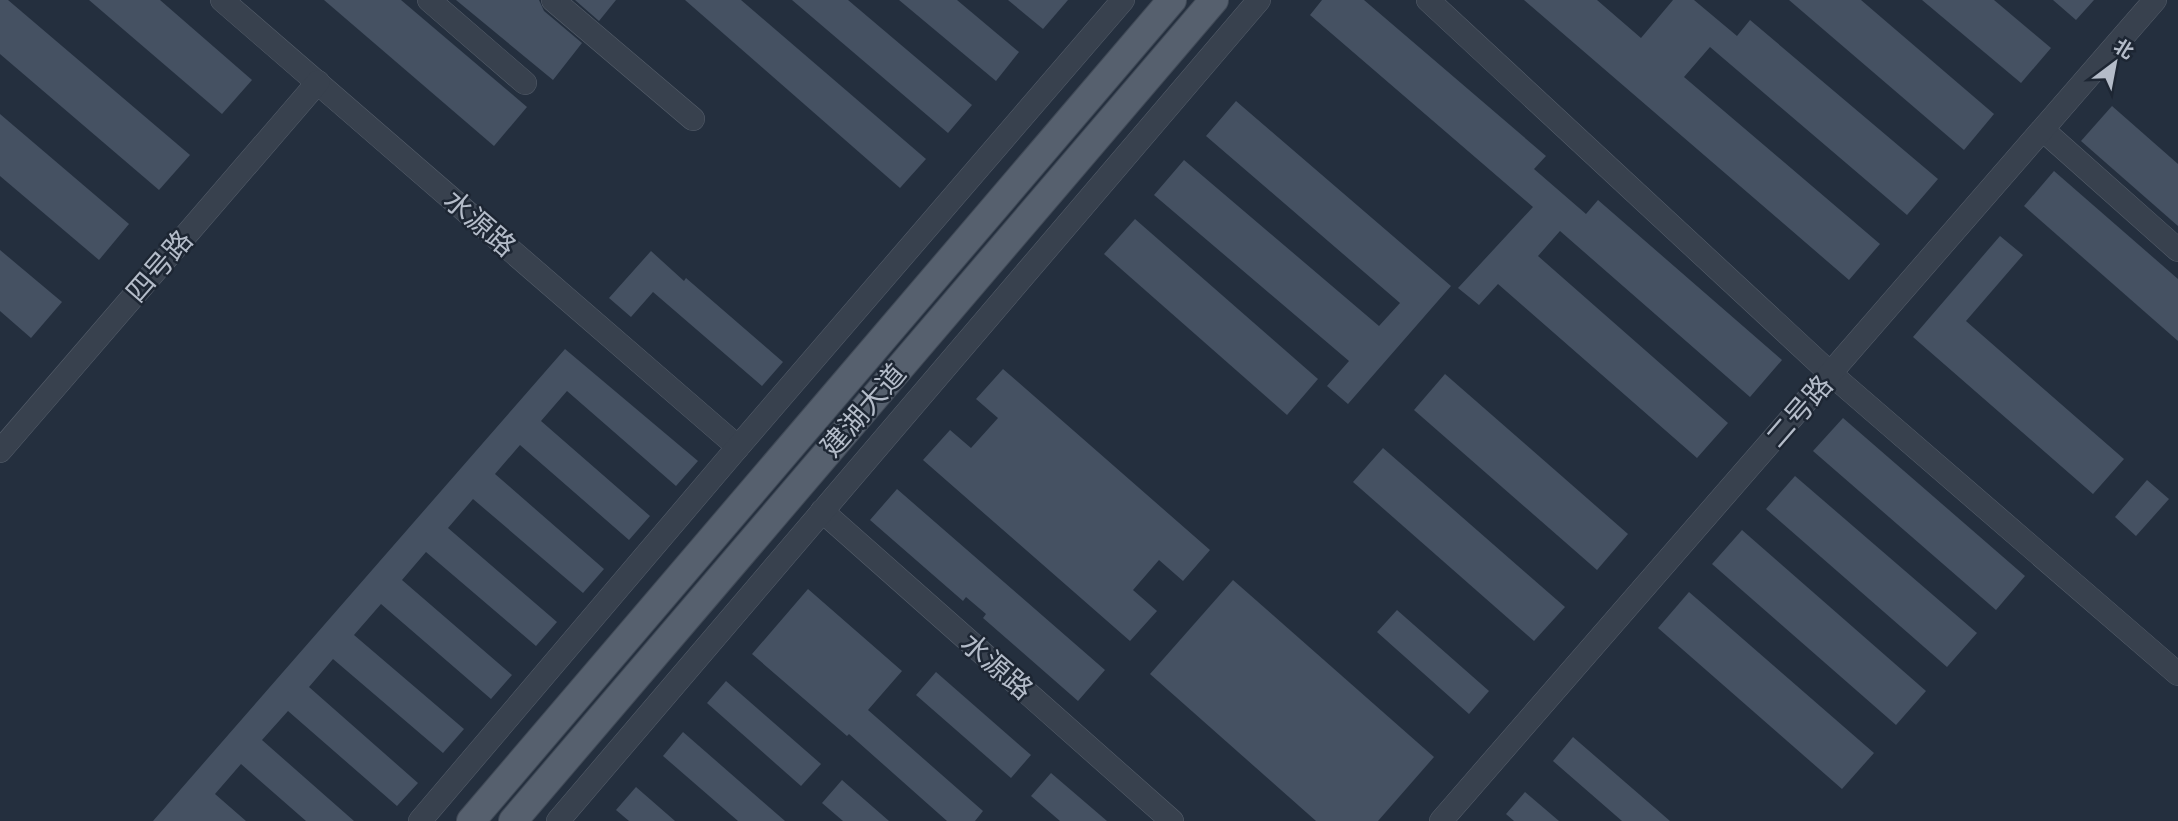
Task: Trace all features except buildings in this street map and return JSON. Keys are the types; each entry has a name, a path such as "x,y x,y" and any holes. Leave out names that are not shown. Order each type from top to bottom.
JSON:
{"main road":[{"name":"建湖大道","path":"471,821 1172,0"},
{"name":"建湖大道","path":"513,821 1214,0"}],"street":[{"name":"水源路","path":"222,0 738,447"},
{"path":"429,0 525,82"},
{"path":"553,0 693,118"},
{"path":"420,821 1123,0"},
{"path":"558,821 1259,0"},
{"path":"1428,0 1831,374 2178,674"},
{"name":"二号路","path":"1441,821 2155,0"},
{"name":"四号路","path":"0,451 318,82"},
{"path":"2043,130 2178,250"},
{"name":"水源路","path":"821,512 1172,821"}]}
